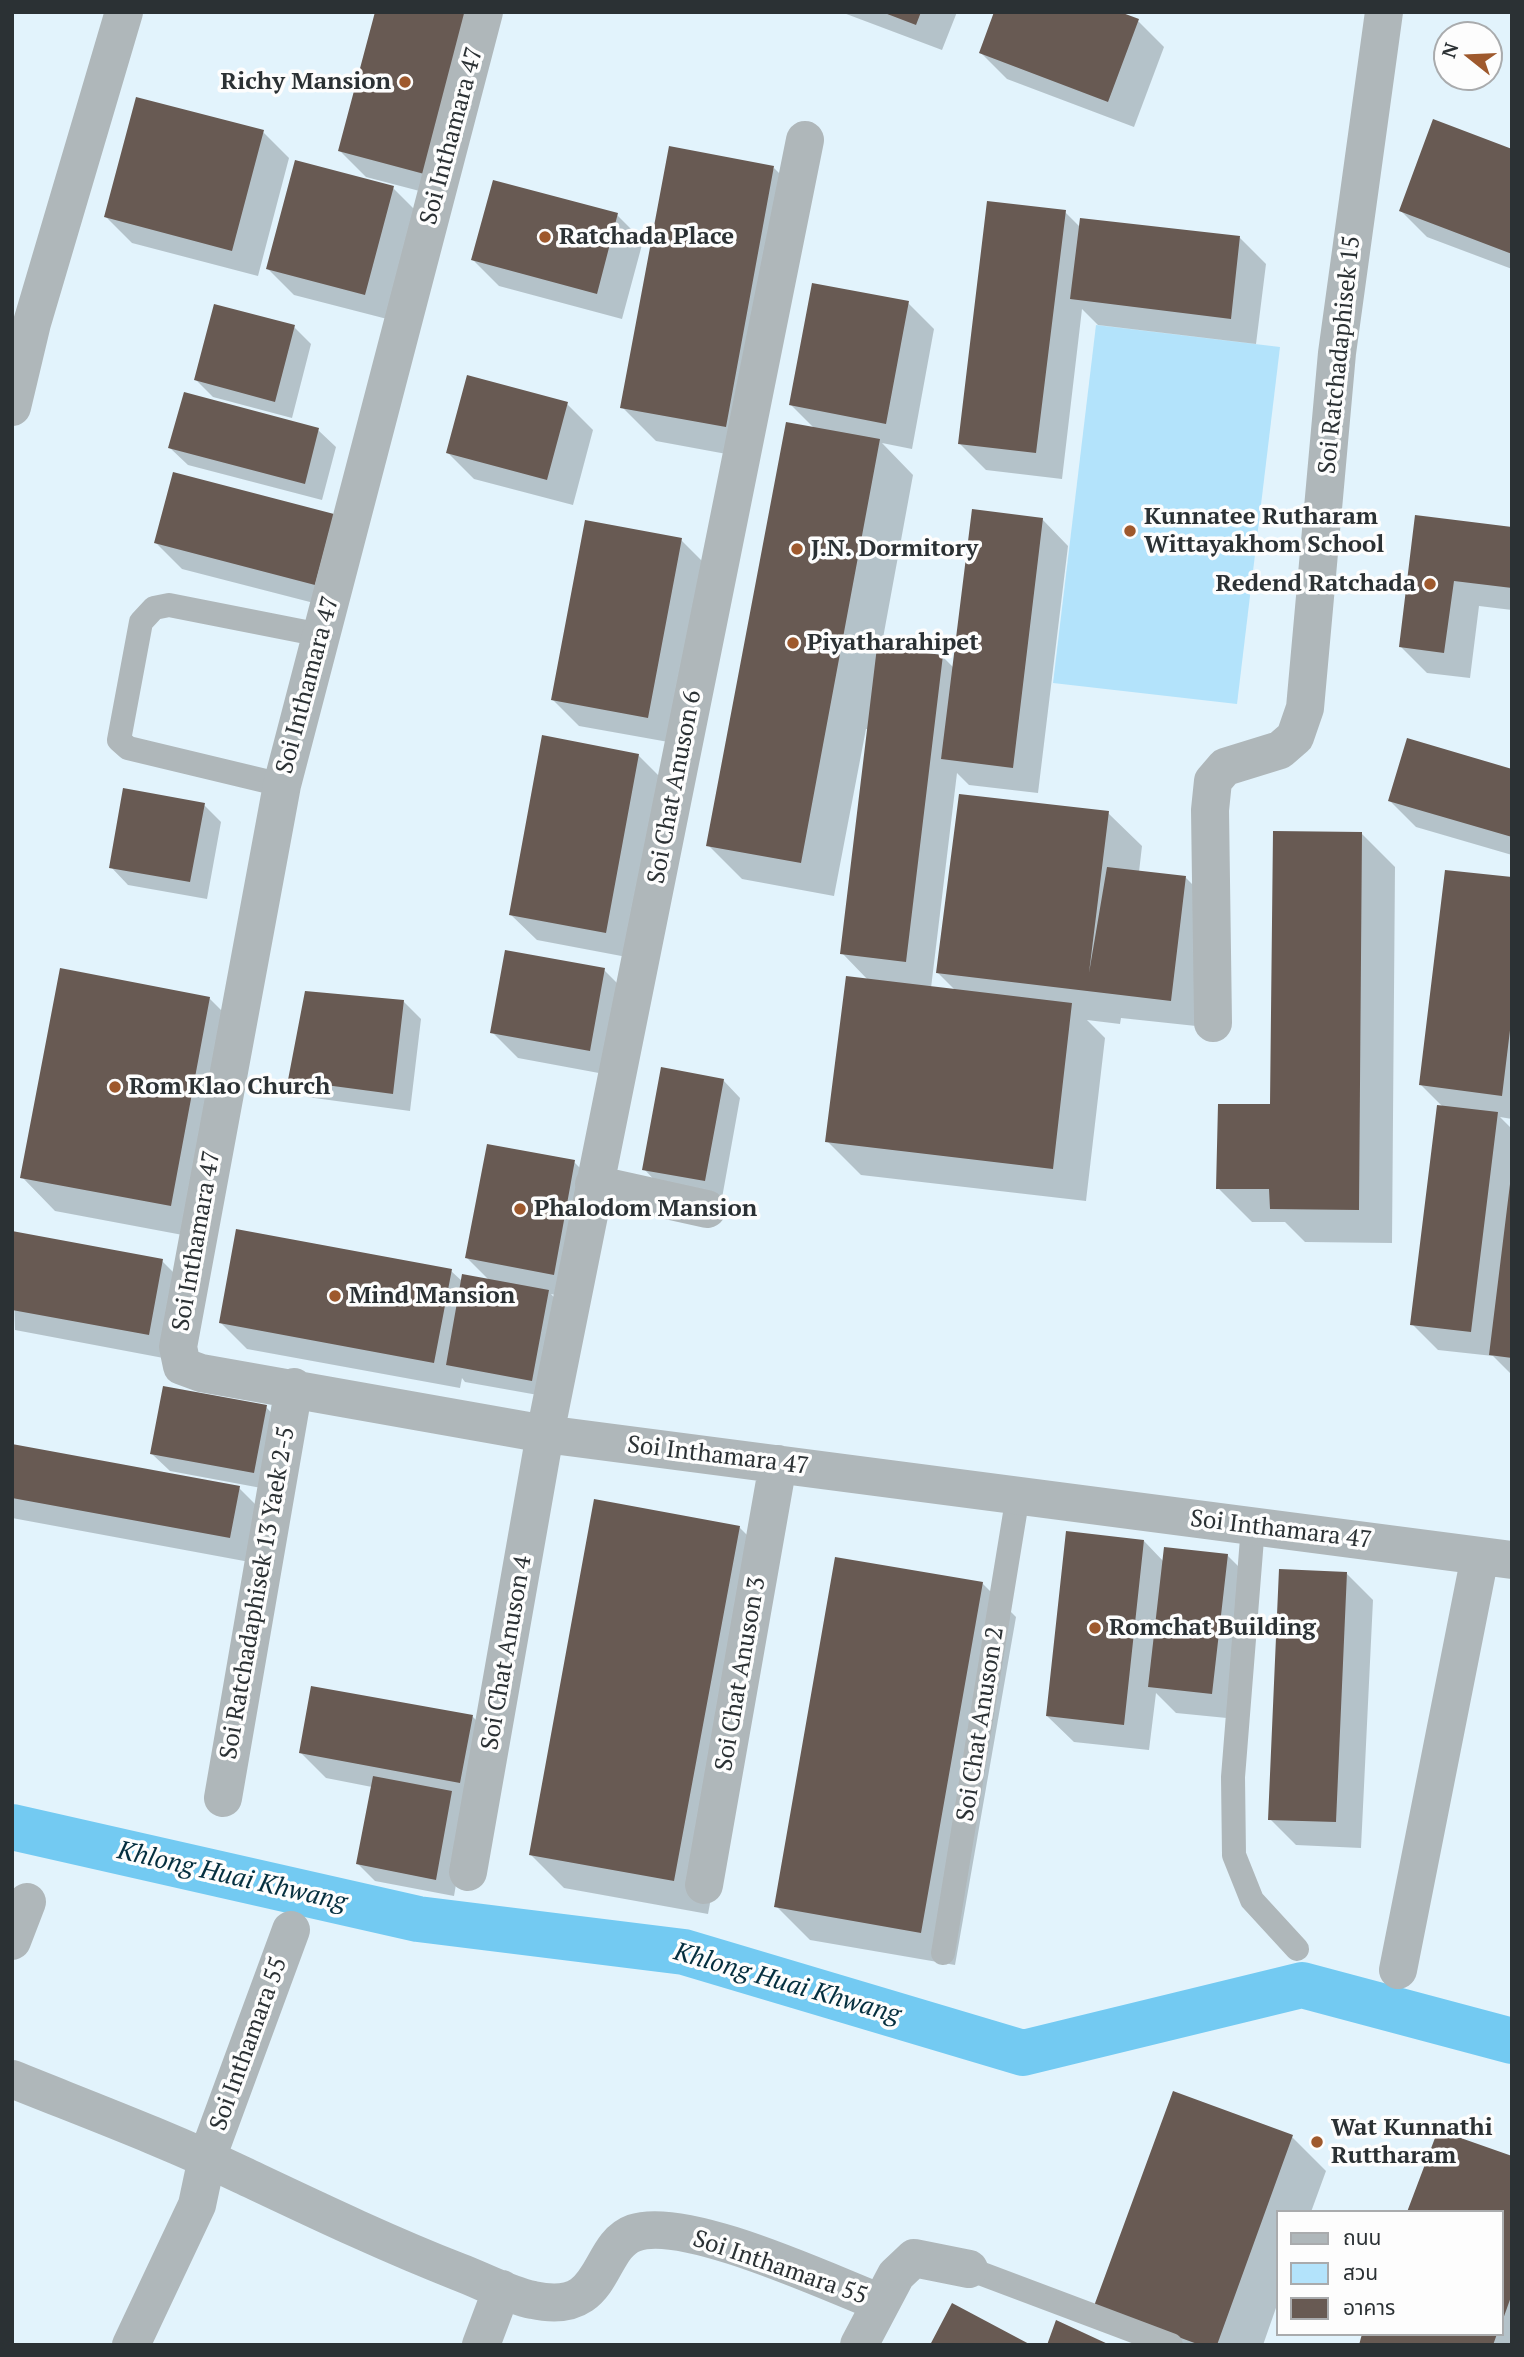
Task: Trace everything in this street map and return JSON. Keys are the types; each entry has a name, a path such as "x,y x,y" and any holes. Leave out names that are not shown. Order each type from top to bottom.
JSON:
{"street":[{"path":"12,407 32,323 124,12"},
{"name":"Soi Inthamara 47","path":"484,12 282,785 178,1347 182,1366 201,1373 294,1387 545,1434 1496,1558"},
{"name":"Soi Ratchadaphisek 15","path":"1213,1023 1210,810 1213,781 1225,767 1280,750 1295,737 1304,708 1337,353 1384,12"},
{"name":"Soi Chat Anuson 6","path":"545,1434 805,140"},
{"path":"594,1184 707,1209"},
{"name":"Soi Ratchadaphisek 13 Yaek 2-5","path":"223,1798 294,1387"},
{"name":"Soi Chat Anuson 4","path":"468,1872 545,1434"},
{"name":"Soi Chat Anuson 3","path":"704,1885 778,1464"},
{"path":"1398,1970 1496,1558"},
{"path":"12,1941 27,1902"},
{"name":"Soi Inthamara 55","path":"131,2345 197,2205 207,2158 290,1930"},
{"name":"Soi Inthamara 55","path":"12,2079 207,2158 379,2241 534,2301 566,2301 588,2292 624,2239 634,2233 652,2230 687,2234 727,2244 881,2303"},
{"name":"Soi Inthamara 55","path":"859,2345 896,2275 914,2258 969,2269"},
{"path":"481,2345 502,2289"}],"lane":[{"path":"282,785 128,748 119,740 141,622 154,608 169,605 321,635"},
{"name":"Soi Chat Anuson 2","path":"943,1953 1018,1495"},
{"path":"1253,1526 1233,1777 1234,1855 1252,1900 1297,1949"},
{"path":"969,2269 1171,2345"}],"green space":[{"path":"1096,325 1280,347 1237,704 1053,683"}],"building":[{"name":"Richy Mansion","path":"375,12 471,12 428,175 338,151"},
{"path":"882,12 921,12 916,25"},
{"path":"994,12 1120,12 1139,19 1108,102 979,53"},
{"path":"136,97 264,130 232,251 104,217"},
{"path":"1433,119 1512,149 1512,254 1399,211"},
{"path":"669,146 774,166 726,427 620,408"},
{"path":"295,160 394,186 365,295 266,269"},
{"name":"Ratchada Place","path":"493,180 618,213 597,294 471,260"},
{"path":"987,201 1066,210 1036,453 958,444"},
{"path":"1080,218 1240,236 1231,319 1070,299"},
{"path":"812,283 909,301 886,424 789,405"},
{"path":"214,304 295,325 275,402 194,380"},
{"path":"467,375 568,402 547,480 446,453"},
{"path":"184,392 319,428 305,484 168,448"},
{"name":"Piyatharahipet","path":"786,422 880,439 801,863 706,846"},
{"path":"173,472 334,514 315,585 154,543"},
{"path":"972,509 1043,518 1013,768 941,759"},
{"name":"Redend Ratchada","path":"1415,515 1512,527 1512,588 1454,581 1444,653 1399,647"},
{"path":"585,520 682,538 648,718 551,700"},
{"path":"877,647 943,655 906,962 840,954"},
{"path":"542,735 639,754 606,933 509,915"},
{"path":"1407,738 1512,769 1512,837 1388,801"},
{"path":"123,788 205,803 190,882 109,868"},
{"path":"959,794 1109,811 1089,973 1107,867 1186,876 1171,1001 936,973"},
{"path":"1273,831 1362,832 1359,1210 1270,1209 1269,1189 1216,1189 1218,1104 1270,1104"},
{"path":"1445,870 1512,877 1512,1014 1502,1096 1419,1085"},
{"path":"505,950 605,968 590,1051 490,1033"},
{"name":"Rom Klao Church","path":"60,968 210,997 171,1206 20,1178"},
{"path":"846,976 1072,1003 1053,1169 825,1142"},
{"path":"305,991 404,1000 393,1094 288,1080"},
{"path":"661,1067 724,1079 705,1181 642,1170"},
{"path":"1437,1105 1498,1112 1471,1332 1410,1325"},
{"name":"Phalodom Mansion","path":"487,1144 575,1160 554,1275 465,1258"},
{"path":"1512,1184 1512,1358 1489,1355"},
{"name":"Mind Mansion","path":"236,1229 452,1269 434,1363 219,1323"},
{"path":"12,1231 163,1259 149,1335 12,1310"},
{"path":"462,1274 549,1290 532,1381 446,1365"},
{"path":"163,1386 267,1405 254,1473 150,1454"},
{"path":"12,1444 240,1486 230,1538 12,1498"},
{"path":"594,1499 740,1526 674,1881 529,1855"},
{"name":"Romchat Building","path":"1066,1531 1144,1540 1124,1725 1046,1716"},
{"path":"1164,1547 1228,1554 1212,1694 1148,1687"},
{"path":"835,1557 983,1582 921,1933 774,1907"},
{"path":"1279,1569 1347,1572 1336,1822 1268,1820"},
{"path":"311,1686 473,1715 460,1783 299,1753"},
{"path":"373,1776 452,1791 436,1880 356,1864"},
{"path":"1173,2091 1293,2135 1217,2345 1200,2345 1094,2306"},
{"path":"1438,2130 1512,2156 1512,2294 1503,2319 1503,2210 1408,2210"},
{"path":"952,2303 1031,2345 930,2345"},
{"path":"1056,2320 1110,2345 1047,2345"},
{"path":"1361,2336 1496,2336 1493,2345 1359,2345"}],"waterway":[{"name":"Khlong Huai Khwang","path":"12,1827 418,1919 684,1952 1023,2053 1302,1985 1512,2041"}],"place":[{"name":"Richy Mansion","path":"405,82"},
{"name":"Ratchada Place","path":"545,237"},
{"name":"Kunnatee Rutharam Wittayakhom School","path":"1130,531"},
{"name":"J.N. Dormitory","path":"797,549"},
{"name":"Redend Ratchada","path":"1430,584"},
{"name":"Piyatharahipet","path":"793,643"},
{"name":"Rom Klao Church","path":"115,1087"},
{"name":"Phalodom Mansion","path":"520,1209"},
{"name":"Mind Mansion","path":"335,1296"},
{"name":"Romchat Building","path":"1095,1628"},
{"name":"Wat Kunnathi Ruttharam","path":"1317,2142"}]}
